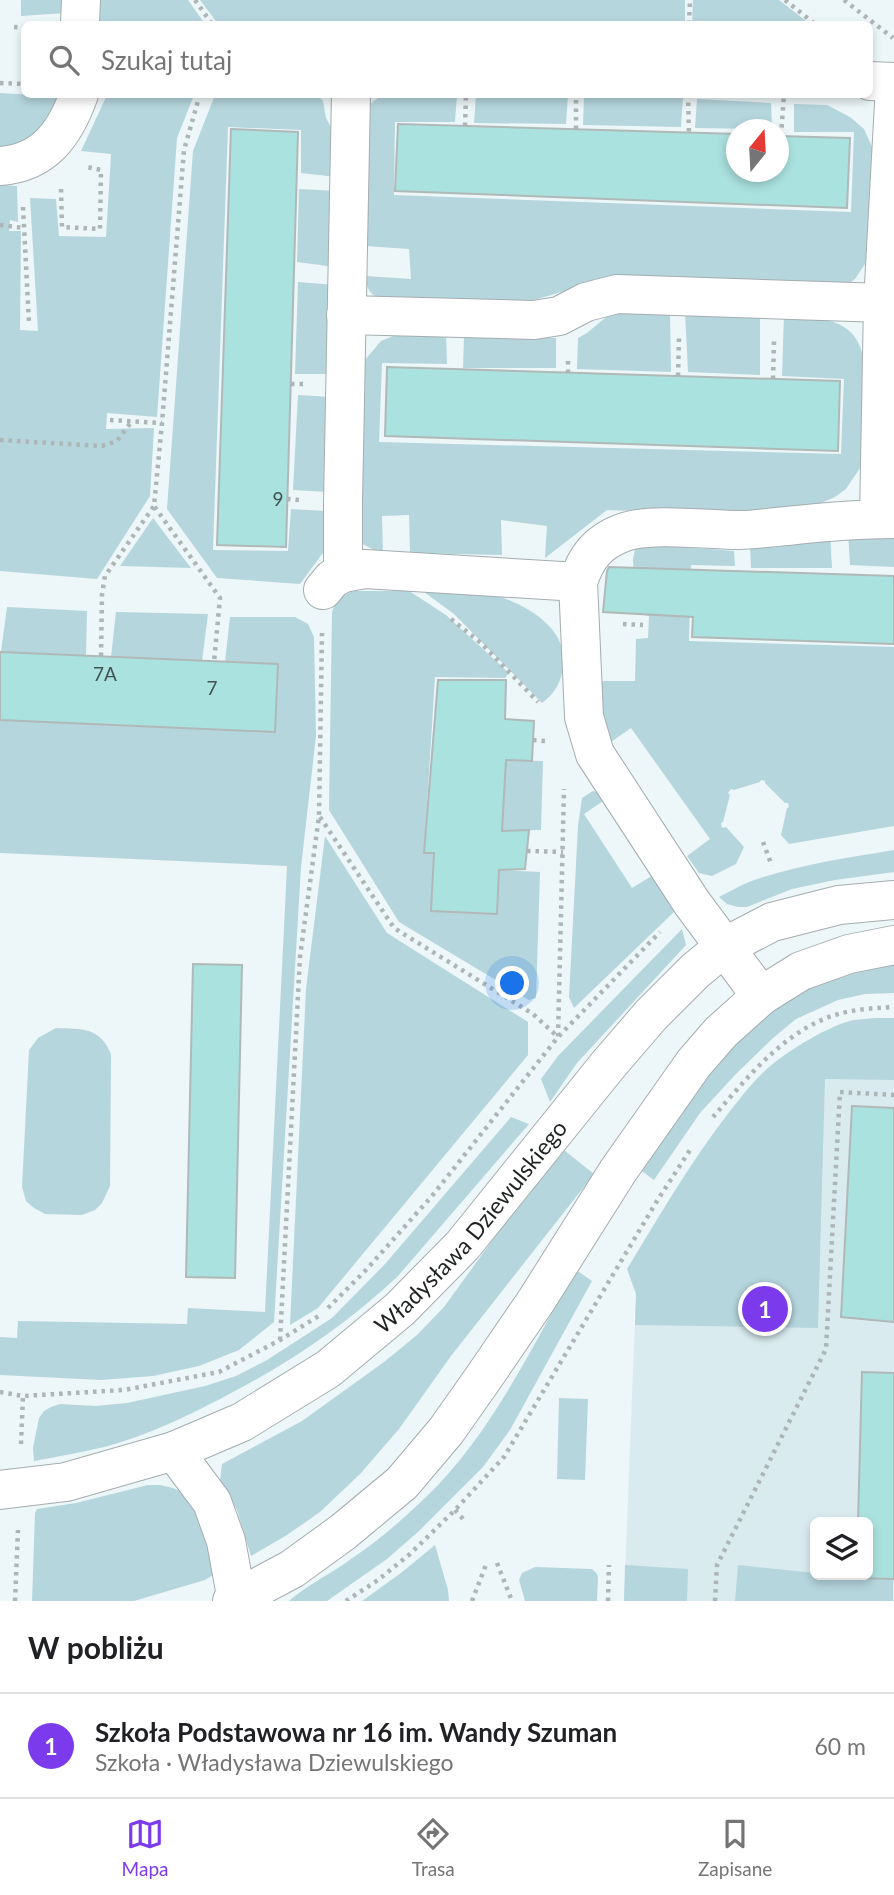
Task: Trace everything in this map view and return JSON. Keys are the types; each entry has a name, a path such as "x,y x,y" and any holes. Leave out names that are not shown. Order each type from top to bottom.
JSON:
{"street":[{"path":"80,21 81,0"},
{"path":"873,81 894,82"},
{"path":"32,160 60,133 72,116 78,98"},
{"path":"351,98 342,502 333,582 365,569 578,582"},
{"path":"761,996 692,903 595,754 584,718 578,582 582,568 592,551 606,540 626,531 649,528 741,530 887,519 883,303 894,103"},
{"path":"346,315 534,320 559,316 599,297 630,294 883,303"},
{"name":"Władysława Dziewulskiego","path":"0,1490 66,1482 174,1451 242,1422 328,1369 400,1308 463,1245 600,1075 651,1015 695,971 724,947 772,922 839,905 894,900"},
{"path":"174,1451 212,1502 226,1541 235,1600 292,1569 343,1532 402,1483 446,1431 536,1301 618,1171 694,1063 721,1032 761,996 801,971 849,954 894,945"}],"path":[{"path":"195,0 210,21"},
{"path":"689,21 690,0"},
{"path":"785,0 811,21"},
{"path":"844,0 871,21"},
{"path":"873,23 894,39"},
{"path":"14,27 21,27"},
{"path":"0,83 21,84"},
{"path":"101,656 105,576 154,506 184,150 199,98"},
{"path":"465,126 466,98"},
{"path":"576,98 576,129"},
{"path":"688,98 689,133"},
{"path":"782,119 784,98"},
{"path":"32,160 101,170 100,229 62,227 32,160"},
{"path":"29,323 24,228 32,160"},
{"path":"0,225 24,228"},
{"path":"110,420 162,423"},
{"path":"0,440 102,446 117,441 131,421"},
{"path":"154,506 220,598 214,662"},
{"path":"280,1340 300,957 319,816 333,582"},
{"path":"451,619 481,643 544,709"},
{"path":"558,1037 564,783"},
{"path":"319,816 394,928 533,1014 558,1037"},
{"path":"763,842 772,866"},
{"path":"527,851 563,852"},
{"path":"0,1392 23,1396 124,1390 219,1372 280,1340 325,1312 432,1196 558,1037 652,940 692,903"},
{"path":"708,1123 765,1059 798,1033 835,1015 894,1007"},
{"path":"715,1601 717,1564 826,1349 839,1092 894,1095"},
{"path":"346,1601 410,1554 504,1457 650,1212 694,1144"},
{"path":"21,1454 23,1396"},
{"path":"455,1510 463,1519"},
{"path":"15,1601 18,1525"},
{"path":"472,1601 487,1562"},
{"path":"497,1563 512,1601"},
{"path":"608,1601 609,1565"}],"shaded area":[{"path":"21,0 66,0 66,13 21,16"},
{"path":"96,0 188,0 203,21 96,21"},
{"path":"200,0 685,0 685,21 216,21"},
{"path":"693,0 779,0 806,21 692,21"},
{"path":"0,93 21,94 21,98 64,98 33,141 0,149"},
{"path":"106,98 193,98 177,138 157,417 107,413 106,429 154,428 150,496 97,579 0,571 0,185 17,186 18,222 10,220 9,231 21,231 20,330 38,331 30,198 56,199 59,236 106,237 111,154 81,151"},
{"path":"214,98 320,98 334,133 336,177 301,173 301,130 228,127 213,550 288,551 291,509 325,511 325,550 300,584 217,578 167,509 193,151"},
{"path":"378,98 457,98 455,122 395,122 394,195 851,212 854,132 794,132 794,104 827,105 850,117 864,129 873,149 871,244 865,264 848,284 617,276 527,302 383,300 370,291 366,276 411,279 409,249 365,246 366,113 370,104"},
{"path":"476,98 568,98 566,124 474,123"},
{"path":"584,98 683,98 681,127 583,125"},
{"path":"697,99 771,103 772,119 726,119 726,128 695,128"},
{"path":"299,189 337,191 335,267 297,262"},
{"path":"298,282 335,285 334,374 295,374"},
{"path":"670,312 671,372 577,369 578,338 611,313"},
{"path":"685,312 760,314 760,375 688,372"},
{"path":"784,315 835,323 846,328 860,347 864,362 862,465 846,489 835,497 821,503 751,515 607,510 545,558 547,526 501,520 502,555 410,553 409,515 382,516 383,555 359,542 364,361 381,341 403,332 446,332 447,364 382,363 379,442 841,454 844,379 782,376"},
{"path":"464,336 556,338 556,368 463,368"},
{"path":"298,395 331,397 328,492 293,490"},
{"path":"153,518 191,568 120,566"},
{"path":"830,531 832,568 751,568 750,546"},
{"path":"848,532 894,537 894,567 850,565"},
{"path":"636,543 734,551 735,566 691,565 689,641 894,647 894,826 789,844 781,835 788,803 761,780 731,789 728,793 730,795 721,823 722,828 726,827 744,847 736,864 712,876 699,873 687,856 710,839 631,728 608,744 591,708 599,681 635,681 636,639 648,638 649,616 636,613 633,560"},
{"path":"444,588 477,591 507,599 522,606 548,625 558,637 563,651 563,667 559,683 547,699 542,703 454,614 424,592"},
{"path":"355,591 409,591 446,615 509,673 505,678 435,677 424,853 434,853 431,911 497,914 499,870 540,872 536,998 529,1000 399,922 329,810 332,612 340,598"},
{"path":"7,607 87,611 86,656 1,652"},
{"path":"116,612 208,614 202,661 111,657"},
{"path":"230,617 295,617 308,624 314,637 316,736 301,867 274,1322 239,1350 199,1366 153,1376 101,1380 0,1375 0,1337 17,1338 18,1321 187,1324 188,1308 265,1312 287,866 0,853 0,720 275,732 278,664 225,662"},
{"path":"506,760 543,761 541,830 502,831"},
{"path":"593,791 606,799 584,814 632,888 655,874 675,911 574,1008 569,997 578,826 582,798"},
{"path":"325,836 387,933 528,1022 528,1055 318,1308 290,1325 306,989"},
{"path":"894,850 894,872 792,889 747,907 727,904 719,897 749,882 784,871"},
{"path":"682,929 686,945 577,1063 550,1102 541,1079 558,1056"},
{"path":"894,959 894,993 865,994 838,1000 796,1019 735,1075 700,1113 654,1180 636,1167 717,1058 775,1007 815,985"},
{"path":"894,1018 894,1080 825,1079 818,1328 635,1325 636,1294 627,1269 689,1169 730,1111 764,1072 798,1046 844,1023"},
{"path":"56,1028 96,1034 107,1045 111,1054 110,1186 102,1203 95,1210 82,1215 45,1214 26,1201 22,1187 29,1050 38,1038"},
{"path":"894,1032 894,1601 624,1601 636,1294 756,1101"},
{"path":"511,1117 529,1124 398,1276 336,1328 269,1372 166,1425 108,1446 34,1461 33,1448 39,1418 51,1407 60,1404 95,1406 127,1403 205,1386 236,1376 267,1360 332,1318 385,1264"},
{"path":"560,1147 594,1174 451,1356 399,1429 361,1473 320,1512 251,1556 237,1510 220,1481 222,1464 302,1421 417,1335 444,1307"},
{"path":"576,1270 592,1281 510,1430 483,1467 387,1559 327,1601 289,1601 380,1538 449,1473 490,1419"},
{"path":"559,1398 588,1399 585,1480 557,1479"},
{"path":"148,1485 173,1488 186,1494 206,1519 213,1575 205,1580 134,1601 32,1601 37,1509 76,1503"},
{"path":"435,1545 449,1601 362,1601 401,1573"},
{"path":"625,1565 688,1569 687,1601 624,1601"},
{"path":"738,1565 810,1572 810,1580 893,1579 893,1601 735,1601"},
{"path":"535,1567 592,1569 598,1578 597,1601 525,1601 519,1580 522,1573"}],"building":[{"path":"398,124 726,134 726,182 789,182 789,136 850,138 847,208 395,191"},
{"path":"231,129 298,132 286,547 217,545"},
{"path":"387,367 840,381 838,451 385,436"},
{"path":"609,567 894,576 894,644 692,637 693,617 603,612"},
{"path":"0,652 278,664 275,732 0,720"},
{"path":"438,680 506,680 505,719 534,721 532,761 506,760 502,831 529,830 525,869 499,870 497,914 431,911 434,853 424,853"},
{"path":"193,964 242,965 235,1278 186,1277"},
{"path":"852,1106 894,1108 894,1322 841,1317"},
{"path":"862,1372 894,1373 894,1579 873,1578 873,1517 858,1517"}],"place":[{"name":"Szkoła Podstawowa nr 16 im. Wandy Szuman","path":"765,1309"}]}
